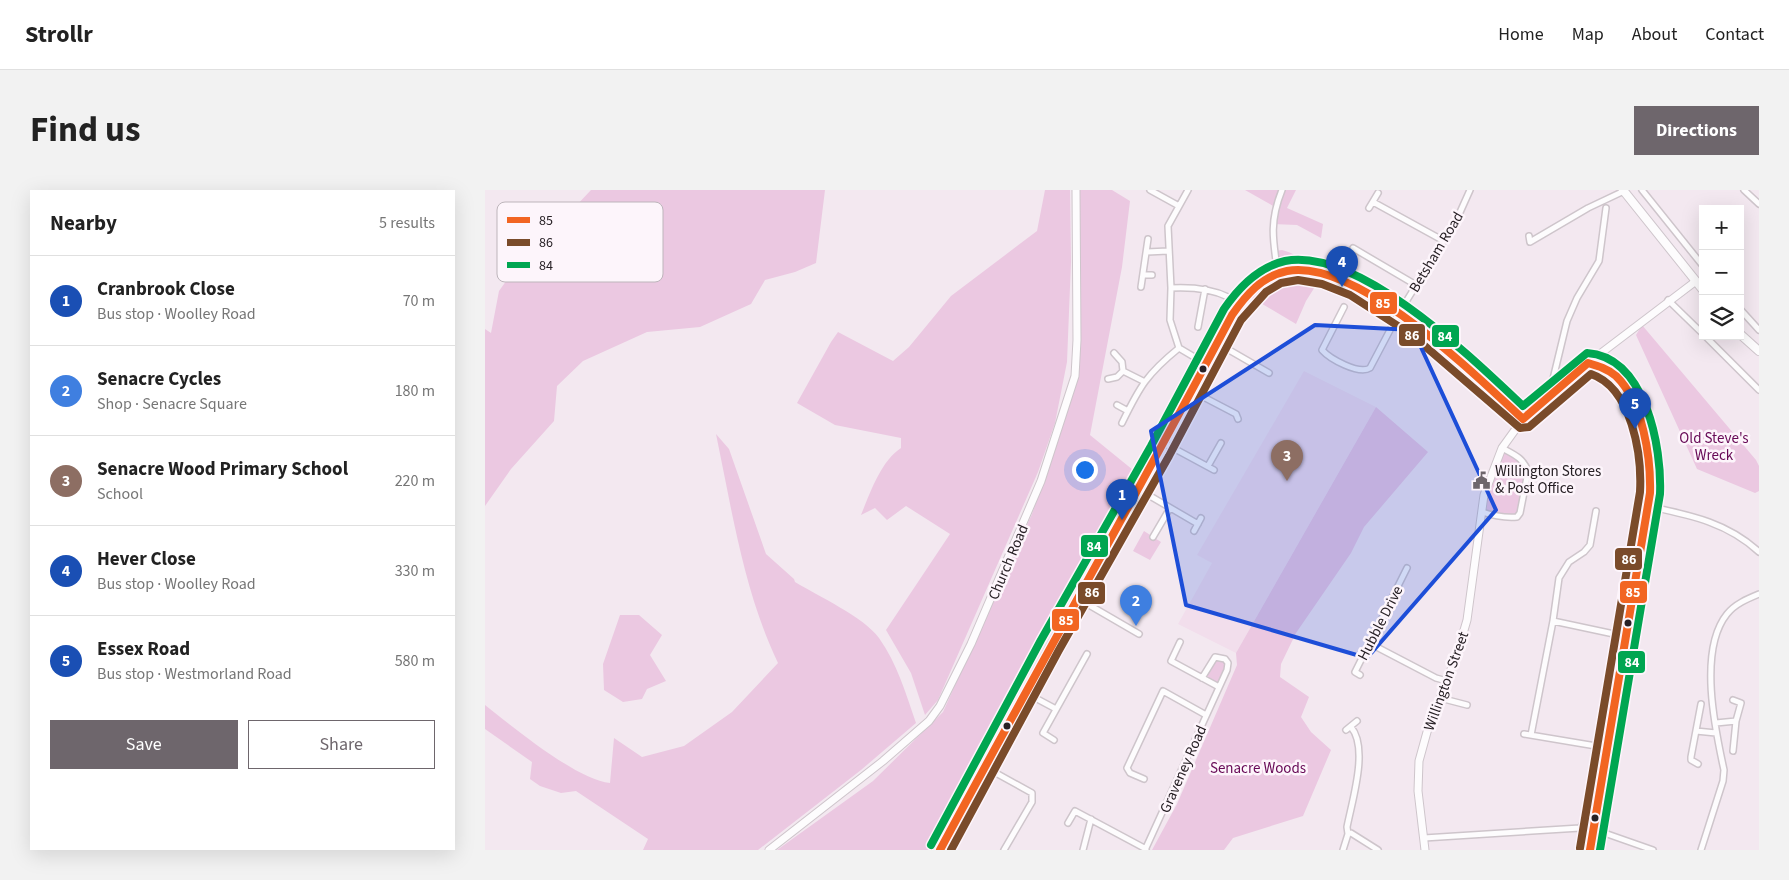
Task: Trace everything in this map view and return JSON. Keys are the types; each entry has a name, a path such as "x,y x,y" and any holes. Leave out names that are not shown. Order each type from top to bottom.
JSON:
{"main road":[{"path":"1623,191 1699,285"},
{"path":"1744,338 1759,351"}],"street":[{"name":"Church Road","path":"769,850 883,761 929,721 941,706 971,644 1041,481 1075,376 1077,340 1076,190"},
{"path":"1150,190 1179,206"},
{"path":"1189,190 1168,226 1171,288 1170,320 1179,348 1206,364"},
{"path":"1278,274 1272,227 1275,207 1282,190"},
{"name":"Betsham Road","path":"1344,307 1322,350 1359,371 1370,368 1399,313 1444,241 1470,190"},
{"path":"1642,190 1699,261"},
{"path":"1744,190 1759,204"},
{"path":"1529,236 1530,242 1588,208 1623,191"},
{"path":"1369,208 1377,193"},
{"path":"1373,202 1444,241"},
{"path":"1557,392 1553,378 1567,321 1599,262 1606,208"},
{"path":"1141,287 1147,252 1147,239"},
{"path":"1353,248 1416,285"},
{"path":"1147,252 1168,251"},
{"path":"940,850 1077,598 1139,489 1232,314 1262,280 1278,274 1299,270 1323,274 1355,287 1399,313 1453,356 1523,419"},
{"path":"1143,275 1152,275"},
{"name":"Willington Street","path":"1425,850 1418,791 1419,761 1467,620 1487,485 1502,448 1523,419 1557,392 1588,363 1668,300 1696,281"},
{"path":"1171,288 1190,287 1205,289 1228,297"},
{"path":"1198,326 1205,289"},
{"path":"1668,300 1699,330"},
{"path":"1744,313 1759,330"},
{"path":"1709,340 1759,390"},
{"path":"1217,343 1269,373"},
{"path":"1122,423 1143,382 1153,369 1179,348"},
{"path":"1114,354 1122,362 1123,371"},
{"path":"1588,363 1607,370 1617,377 1637,413 1645,440 1650,468 1647,506 1628,637 1590,850"},
{"path":"1123,371 1143,382"},
{"path":"1109,379 1117,377 1123,371"},
{"path":"1192,391 1236,414 1238,419"},
{"path":"1117,405 1128,410"},
{"path":"1164,443 1214,470"},
{"path":"1208,466 1221,443"},
{"path":"1482,512 1494,516 1512,517 1517,517 1520,513 1528,472 1518,456 1502,448"},
{"path":"1139,489 1198,524"},
{"path":"1647,506 1702,517 1747,540 1759,552"},
{"path":"1153,537 1170,508"},
{"path":"1531,735 1553,621 1559,578 1569,562 1584,552 1590,544 1596,511"},
{"path":"1194,531 1201,518"},
{"path":"1587,518 1595,519"},
{"name":"Hubble Drive","path":"1360,675 1355,672 1407,568"},
{"path":"1701,850 1723,781 1724,770 1716,733 1710,676 1718,631 1721,622 1733,608 1759,594"},
{"path":"1077,598 1139,634"},
{"path":"1553,621 1628,637"},
{"path":"1180,642 1171,661 1219,687"},
{"path":"1369,643 1436,678 1447,681"},
{"path":"1054,740 1043,733 1087,654"},
{"name":"Graveney Road","path":"1146,849 1227,670 1228,663 1225,659 1215,656 1202,678"},
{"path":"1145,779 1130,774 1127,768 1163,691 1207,715"},
{"path":"1026,693 1056,709"},
{"path":"1440,698 1467,705"},
{"path":"1732,748 1741,703 1733,700"},
{"path":"1698,764 1691,760 1691,757 1702,707"},
{"path":"1716,723 1723,720 1736,721"},
{"path":"1343,850 1349,834 1347,827 1359,752 1358,734 1349,728 1357,721"},
{"path":"1696,731 1716,733"},
{"path":"1524,734 1607,748"},
{"path":"985,767 1032,794 1032,802 1005,850"},
{"path":"1068,823 1075,811 1146,849"},
{"path":"1580,828 1587,817"},
{"path":"1083,850 1091,819"},
{"path":"1424,838 1580,828"},
{"path":"1580,828 1585,839"},
{"path":"1593,829 1653,850"},
{"path":"1349,834 1351,833 1377,850"}],"highlighted area":[{"path":"1315,325 1413,330 1496,510 1367,658 1186,605 1151,431"}],"shaded area":[{"path":"1304,371 1376,407 1236,653 1178,624 1212,563 1197,555"}],"green space":[{"path":"591,190 825,190 816,263 795,272 765,280 751,304 700,327 647,332 583,361 557,386 554,421 511,469 485,506 485,329 491,333 499,291 505,282 663,282 663,202 580,202"},
{"path":"1045,190 1070,190 1071,262 1067,362 1055,423 1038,472 938,700 925,715 911,673 886,630 950,534 906,506 887,520 875,508 861,515 882,469 901,448 901,438 835,425 797,403 838,332 893,361 909,347 951,296 1037,231"},
{"path":"1079,190 1112,190 1130,201 1122,267 1090,435 1133,470 1041,648 943,816 932,850 777,850 873,781 943,712 1032,514 1077,381"},
{"path":"1245,190 1296,190 1287,208 1323,224 1321,238 1297,225 1272,224 1275,207"},
{"path":"1282,250 1295,256 1299,270 1323,274 1306,301 1296,324 1247,295 1278,274 1275,251"},
{"name":"Old Steve's Wreck","path":"1642,325 1756,460 1759,466 1759,491 1755,493 1697,469 1636,335"},
{"name":"Senacre Woods","path":"1376,407 1428,452 1364,527 1351,553 1296,633 1281,664 1280,677 1309,697 1301,717 1311,732 1331,750 1303,816 1233,838 1224,850 1152,850 1177,804 1237,665 1236,653"},
{"path":"716,434 729,449 766,554 795,582 840,607 872,630 879,638 896,668 916,723 861,770 758,850 643,850 648,839 576,791 561,793 540,786 530,779 532,762 485,729 485,705 528,739 563,763 596,780 610,783 614,738 642,757 684,746 732,712 778,663 756,608 740,551"},
{"path":"1502,448 1518,456 1528,472 1517,517 1482,512"},
{"path":"1144,531 1161,542 1150,560 1133,551"},
{"path":"620,615 639,615 662,635 650,655 666,681 647,689 642,699 623,702 604,690 603,664"},
{"path":"1215,657 1228,663 1219,687 1202,678"}],"transit line":[{"name":"84","path":"931,845 1041,640 1151,446 1224,309 1250,279 1266,268 1285,261 1314,261 1346,271 1380,288 1445,336 1523,406 1587,353 1607,358 1624,370 1637,387 1646,408 1658,453 1660,494 1600,850"},
{"name":"85","path":"940,850 1232,315 1255,287 1270,277 1287,271 1315,272 1347,282 1380,300 1445,349 1523,419 1588,363 1616,376 1633,400 1647,447 1650,493 1590,850"},
{"name":"86","path":"951,850 1059,650 1169,456 1241,320 1266,292 1281,283 1298,280 1322,284 1350,295 1412,335 1520,428 1529,427 1591,374 1605,382 1616,393 1625,408 1632,424 1636,442 1639,460 1640,492 1580,848"}],"place":[{"name":"Hever Close","path":"1342,287"},
{"name":"Essex Road","path":"1635,429"},
{"name":"Willington Stores & Post Office","path":"1481,480"},
{"name":"Senacre Wood Primary School","path":"1287,481"},
{"name":"Cranbrook Close","path":"1122,520"},
{"name":"Senacre Cycles","path":"1136,626"}]}
